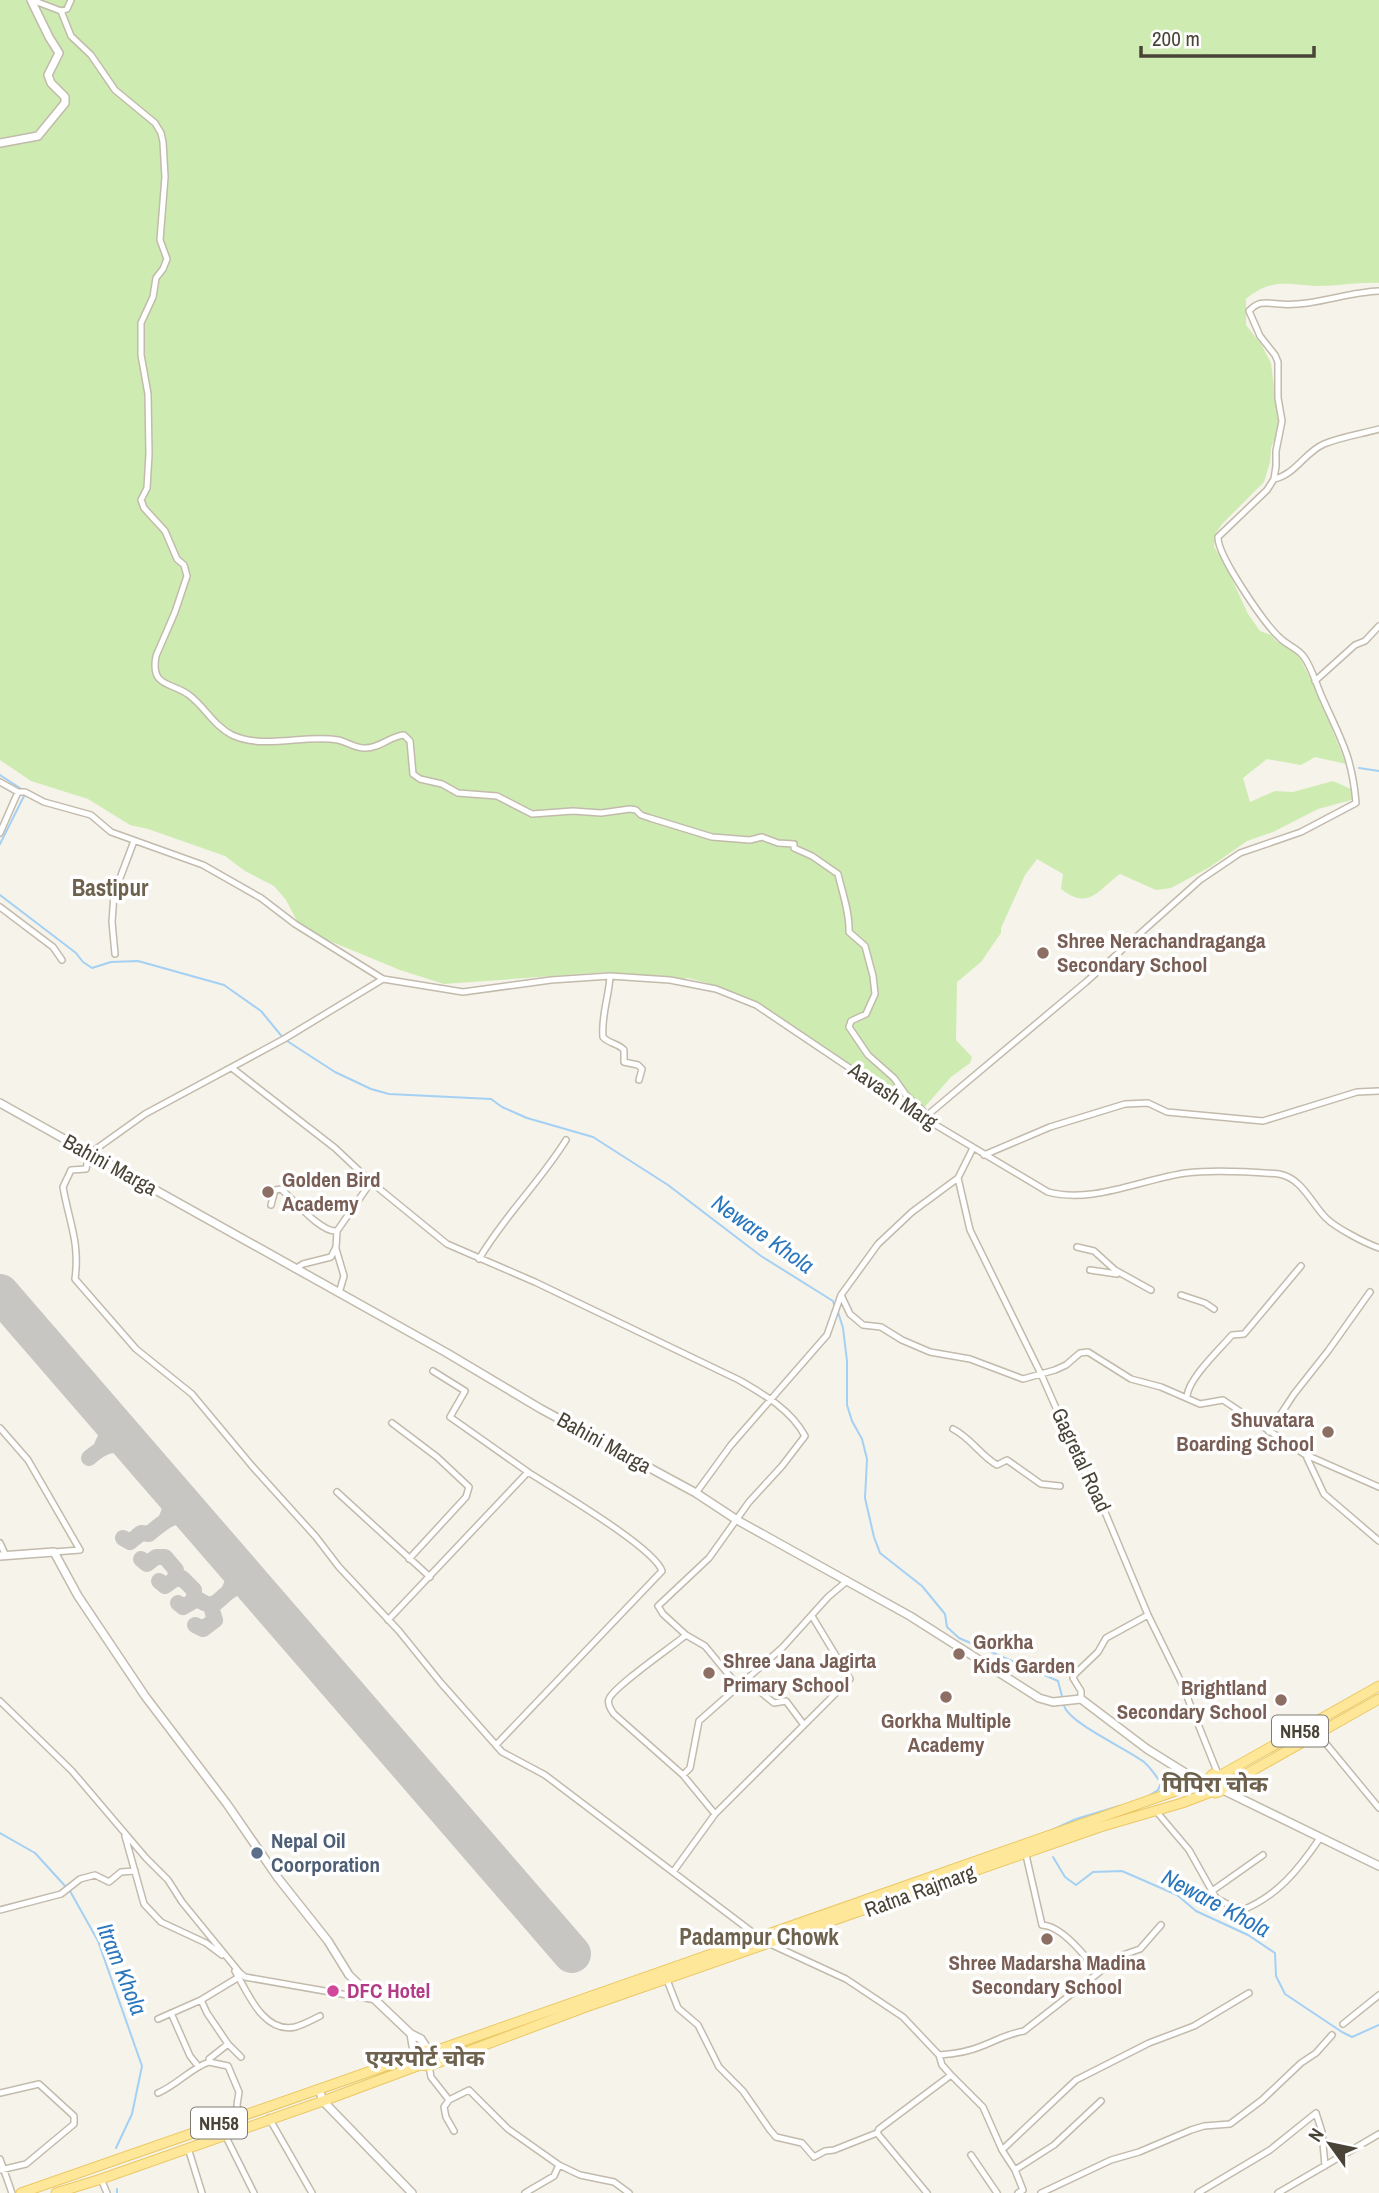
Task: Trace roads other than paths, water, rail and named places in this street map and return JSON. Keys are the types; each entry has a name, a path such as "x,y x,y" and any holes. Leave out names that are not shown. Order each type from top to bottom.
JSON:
{"main road":[{"name":"Ratna Rajmarg","path":"21,2193 417,2055 421,2050 430,2051 1204,1781 1379,1686"},
{"name":"Ratna Rajmarg","path":"56,2193 1100,1827 1211,1792 1219,1792 1379,1699"},
{"path":"1219,1774 1225,1782 1224,1788"},
{"path":"1204,1781 1211,1792"},
{"path":"417,2055 417,2060 427,2064 430,2051"},
{"path":"147,2148 151,2161"},
{"path":"74,2174 78,2186"}],"street":[{"path":"32,0 61,11 67,9 71,0"},
{"path":"0,143 38,135 65,103 65,97 51,83 48,75 59,52 32,0"},
{"path":"61,11 71,36 91,55 115,90 155,123 163,142 165,177 160,240 167,258 163,270 156,278 153,297 141,324 141,355 148,394 149,454 148,488 141,500 144,508 166,531 187,576 156,656 158,678 163,684 188,694 220,727 234,736 249,740 338,740 362,749 404,735 410,741 413,774 420,779 442,784 458,793 497,796 533,814 573,810 601,813 630,809 641,815 712,837 750,841 762,837 778,843 794,844 794,848 812,856 838,874 849,919 849,932 865,946 875,994 866,1014 850,1021 849,1027 867,1055 894,1078 906,1096 923,1111 924,1118"},
{"path":"924,1118 1086,982 1200,880 1240,853 1301,832 1356,803 1350,757 1304,656 1281,640 1251,601 1228,566 1218,544 1218,537 1267,490 1274,479 1282,421 1278,398 1279,372 1275,355 1260,336 1249,311 1261,303 1282,304 1379,291"},
{"path":"1274,479 1293,470 1323,444 1379,429"},
{"path":"1315,681 1354,645 1365,641 1379,626"},
{"path":"0,782 44,802 91,815 111,832 203,865 261,898 295,924 383,979 232,1068 145,1114 89,1154 86,1168 71,1170 63,1186 76,1236 78,1260 75,1279 136,1349 192,1394 316,1536 339,1567 496,1745 513,1759 545,1775 768,1943 845,1979 892,2008 939,2055 942,2065 984,2107 1002,2150 1016,2170 1022,2192"},
{"path":"0,833 18,792"},
{"path":"115,954 112,930 114,894 134,841"},
{"path":"0,907 53,947 62,960"},
{"path":"610,976 602,1026 603,1037 609,1043 621,1046 624,1050 624,1062 638,1065 642,1069 639,1080"},
{"name":"Aavash Marg","path":"383,979 463,992 551,980 610,976 693,983 716,989 756,1006 924,1118 1037,1187 1062,1195 1103,1191 1188,1173 1259,1172 1284,1175 1298,1184 1327,1220 1379,1248"},
{"path":"232,1068 335,1148 371,1182 447,1244 535,1282 739,1380 791,1416 805,1436 749,1502 709,1558 658,1606 686,1635 705,1646 738,1686"},
{"path":"984,1155 1050,1127 1125,1104 1148,1103 1167,1112 1262,1121 1346,1095 1379,1090"},
{"name":"Bahini Marga","path":"0,1103 541,1409 696,1493 737,1520 910,1616 1039,1698 1061,1702 1081,1699"},
{"path":"479,1259 502,1222 551,1165 566,1140"},
{"path":"696,1493 731,1445 827,1335 841,1295 889,1231 958,1178 973,1148"},
{"name":"Gagretal Road","path":"958,1178 974,1240 1102,1505 1219,1774"},
{"path":"339,1293 344,1276 336,1247 337,1231 371,1182"},
{"path":"271,1205 275,1189 281,1189 318,1223 331,1232 337,1231"},
{"path":"295,1269 303,1264 331,1257 336,1247"},
{"path":"1077,1247 1094,1251 1121,1275 1151,1290"},
{"path":"1186,1396 1187,1390 1205,1366 1232,1335 1244,1334 1301,1266"},
{"path":"1090,1270 1121,1275"},
{"path":"1269,1432 1370,1292"},
{"path":"841,1295 857,1322 881,1327 930,1352 970,1359 1023,1380 1066,1365 1080,1353 1088,1352 1131,1379 1186,1396 1200,1404 1223,1400 1304,1454 1379,1487"},
{"path":"1181,1295 1205,1303 1213,1309"},
{"path":"433,1371 465,1391 450,1417 634,1543 655,1559 662,1571 496,1745"},
{"path":"392,1423 437,1457 469,1487 466,1497 409,1559"},
{"path":"0,1428 28,1460 80,1550 3,1556 0,1544"},
{"path":"953,1429 963,1434 989,1460 998,1465 1007,1460 1041,1484 1060,1486"},
{"path":"1304,1454 1310,1461 1324,1494 1379,1541"},
{"path":"388,1620 528,1472"},
{"path":"337,1492 430,1577"},
{"path":"54,1552 78,1596 145,1696 227,1804 278,1878 328,1941 349,1975 411,2034 421,2039 430,2051"},
{"path":"683,1775 690,1768 699,1721 747,1681 828,1597 847,1581"},
{"path":"1148,1615 1106,1638 1098,1653 1073,1678 1081,1691 1081,1699 1147,1749 1204,1781"},
{"path":"673,1872 715,1814 850,1679 812,1616"},
{"path":"686,1635 619,1687 608,1703 614,1714 683,1775 715,1814"},
{"path":"747,1681 774,1703 786,1701 804,1725"},
{"path":"0,1701 72,1771 125,1834 169,1880 182,1902 245,1977 376,2000"},
{"path":"1318,1734 1379,1808"},
{"path":"1224,1788 1379,1866"},
{"path":"1156,1811 1189,1850 1216,1898 1240,1911 1276,1890 1298,1871 1321,1838"},
{"path":"125,1834 144,1904 161,1922 219,1952 239,1978 249,1998 271,2022 293,2028 320,2016"},
{"path":"1026,1855 1042,1925 1051,1926 1061,1932 1097,1973"},
{"path":"1212,1891 1263,1855"},
{"path":"0,1910 61,1894 80,1879 95,1875 110,1882 121,1872 135,1871"},
{"path":"939,2055 960,2053 984,2046 1008,2033 1024,2031 1120,1956 1140,1949 1161,1925"},
{"path":"158,2019 201,2000 239,1978"},
{"path":"667,1980 678,2008 698,2025 719,2067 743,2091 776,2137 802,2143 814,2157 877,2133 951,2075"},
{"path":"1002,2150 1076,2080 1149,2043 1194,2026 1250,1993"},
{"path":"1343,2024 1379,1995"},
{"path":"201,2000 206,2013 241,2057"},
{"path":"172,2013 190,2056 198,2066"},
{"path":"411,2034 417,2055"},
{"path":"1041,2193 1111,2160 1139,2152 1191,2130 1230,2124 1316,2053 1332,2035"},
{"path":"209,2062 209,2059 228,2044"},
{"path":"158,2093 183,2080 198,2066 209,2062 228,2066 239,2092 239,2116"},
{"path":"427,2064 431,2077 449,2100"},
{"path":"0,2093 39,2084 75,2116 74,2124 26,2164 2,2169"},
{"path":"319,2089 323,2101 412,2193"},
{"path":"454,2131 444,2107 449,2100 469,2090 508,2129 559,2165 580,2175 614,2182 629,2193"},
{"path":"1016,2170 1054,2146 1101,2101"},
{"path":"1198,2193 1270,2150 1317,2113 1322,2132 1325,2166"},
{"path":"269,2118 312,2193"},
{"path":"222,2123 225,2135 254,2193"},
{"path":"877,2133 927,2193"},
{"path":"1278,2193 1379,2134"},
{"path":"188,2148 202,2193"},
{"path":"971,2155 997,2193"},
{"path":"0,2159 12,2193"},
{"path":"525,2193 554,2176 559,2165"},
{"path":"101,2179 107,2193"},
{"path":"1061,2183 1065,2193"}],"waterway":[{"path":"1359,768 1379,771"},
{"name":"Neware Khola","path":"0,775 23,790"},
{"name":"Neware Khola","path":"0,844 25,794"},
{"name":"Neware Khola","path":"0,895 92,968 111,962 138,961 224,985 261,1011 284,1039 335,1072 371,1089 389,1094 491,1099 527,1118 593,1137 668,1185 761,1256 833,1301 835,1307"},
{"name":"Neware Khola","path":"838,1312 847,1361 847,1405 862,1439 867,1459 865,1498 880,1553 922,1586 945,1614 947,1627 959,1638 1058,1681 1063,1700"},
{"name":"Neware Khola","path":"1064,1705 1068,1712 1086,1727 1147,1764 1161,1783 1158,1790 1150,1795"},
{"name":"Neware Khola","path":"1052,1830 1076,1819 1119,1806"},
{"name":"Itram Khola","path":"0,1833 35,1853 66,1887"},
{"name":"Neware Khola","path":"1053,1857 1065,1877 1076,1885 1093,1872 1122,1871 1177,1895 1196,1911 1248,1935 1275,1953 1276,1976 1285,1994 1342,2032 1352,2037 1379,2025"},
{"name":"Itram Khola","path":"70,1891 98,1941 142,2066 132,2114 116,2148"}],"place":[{"name":"Shree Nerachandraganga Secondary School","path":"1043,953"},
{"name":"Golden Bird Academy","path":"268,1192"},
{"name":"Shuvatara Boarding School","path":"1328,1432"},
{"name":"Gorkha Kids Garden","path":"959,1654"},
{"name":"Shree Jana Jagirta Primary School","path":"709,1673"},
{"name":"Gorkha Multiple Academy","path":"946,1697"},
{"name":"Brightland Secondary School","path":"1281,1700"},
{"name":"Nepal Oil Coorporation","path":"257,1853"},
{"name":"Shree Madarsha Madina Secondary School","path":"1047,1939"},
{"name":"DFC Hotel","path":"333,1991"}],"district":[{"name":"Bastipur","path":"110,888"},
{"name":"पिपिरा चोक","path":"1215,1784"},
{"name":"Padampur Chowk","path":"759,1937"},
{"name":"एयरपोर्ट चोक","path":"425,2058"}]}
